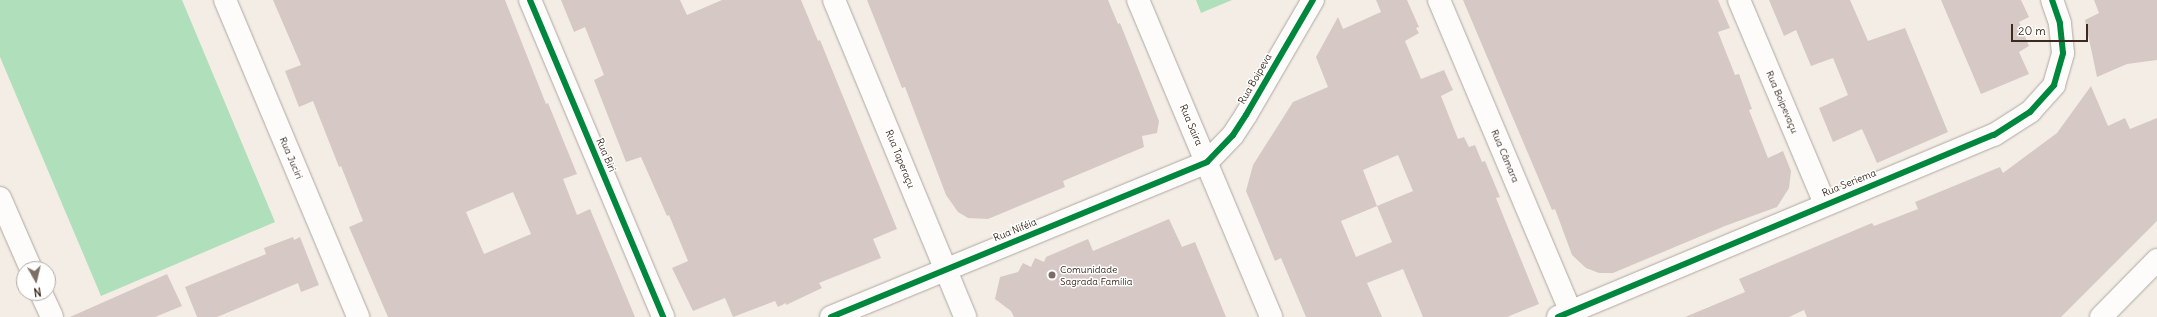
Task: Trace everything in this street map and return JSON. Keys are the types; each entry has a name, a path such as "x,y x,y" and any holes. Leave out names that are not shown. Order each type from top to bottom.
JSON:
{"street":[{"name":"Rua Juciri","path":"225,0 358,317"},
{"name":"Rua Biri","path":"530,0 663,317"},
{"name":"Rua Taperaçu","path":"834,0 965,317"},
{"name":"Rua Saira","path":"1138,0 1271,317"},
{"name":"Rua Boipeva","path":"1206,162 1233,135 1313,0"},
{"name":"Rua Câmara","path":"1439,0 1565,314"},
{"name":"Rua Boipevaçu","path":"1739,0 1825,204"},
{"name":"Rua Seriema","path":"1565,314 1825,204 1994,135 2030,112 2054,85 2063,53 2060,23 2052,0"},
{"name":"Rua Niféia","path":"831,317 1206,162"},
{"path":"0,198 28,261"},
{"path":"2101,317 2157,260"},
{"path":"45,301 52,317"}],"green space":[{"path":"0,0 182,0 275,222 101,296 0,57"},
{"path":"1196,0 1232,0 1201,13"}],"building":[{"path":"273,0 505,0 546,104 548,103 577,174 563,179 577,215 590,209 635,317 388,317 349,227 363,221 341,166 339,167 313,101 299,107 285,71 301,65","holes":["513,192 531,234 484,254 466,212"]},
{"path":"561,0 680,0 687,15 722,0 801,0 818,41 820,40 897,229 873,239 881,258 819,283 822,288 786,305 786,303 778,307 775,301 733,317 725,298 693,311 672,268 688,261 669,215 667,216 641,157 626,162 594,80 604,75 585,27 574,32"},
{"path":"867,0 1108,0 1118,24 1120,23 1159,121 1157,133 1142,136 1144,147 1063,181 1065,187 988,219 968,218 958,212 946,195 905,87 902,88"},
{"path":"1376,0 1407,0 1419,27 1416,28 1419,33 1405,41 1421,79 1444,70 1453,90 1441,96 1458,139 1464,137 1469,147 1475,145 1482,162 1485,161 1500,197 1496,198 1539,304 1507,317 1423,317 1403,269 1367,283 1382,317 1306,317 1281,258 1275,261 1246,191 1253,165 1293,102 1328,87 1316,57 1338,17 1343,29 1381,12","holes":["1398,155 1413,191 1377,206 1363,170","1377,206 1392,242 1356,257 1341,221"]},
{"path":"1463,0 1718,0 1730,28 1718,32 1735,75 1739,74 1752,109 1749,110 1768,158 1783,151 1791,171 1789,188 1777,207 1725,226 1613,273 1599,273 1586,268 1572,255 1555,209 1552,210"},
{"path":"1769,0 1850,0 1868,41 1905,28 1948,132 1877,163 1862,129 1833,142 1819,108 1848,95 1833,58 1811,66 1796,30 1784,36"},
{"path":"1941,0 2021,0 2029,17 2019,22 2029,46 2019,52 2029,74 1981,94"},
{"path":"2094,0 2157,0 2157,60 2127,64 2097,77 2085,20 2099,13"},
{"path":"2091,86 2108,126 2125,118 2130,129 2157,118 2157,221 2061,317 1807,317 1804,310 1789,317 1685,317 1745,292 1739,279 1872,223 1874,226 1918,209 1915,202 2000,167 2003,173 2057,133"},
{"path":"1169,219 1182,247 1195,242 1226,317 1014,317 1011,311 995,299 1000,277 1018,272 1023,263 1031,267 1035,258 1044,262 1046,257 1088,239 1093,251"},
{"path":"293,237 294,240 300,237 319,285 301,292 298,283 217,317 197,317 185,287 266,254 264,248"},
{"path":"167,274 182,306 155,317 70,317"}],"cycle path":[{"path":"530,0 663,317"},
{"path":"831,317 1207,162 1233,135 1313,0"},
{"path":"1558,317 1994,135 2030,112 2054,85 2063,53 2060,23 2052,0"}],"place":[{"name":"Comunidade Sagrada Família","path":"1052,275"}]}
